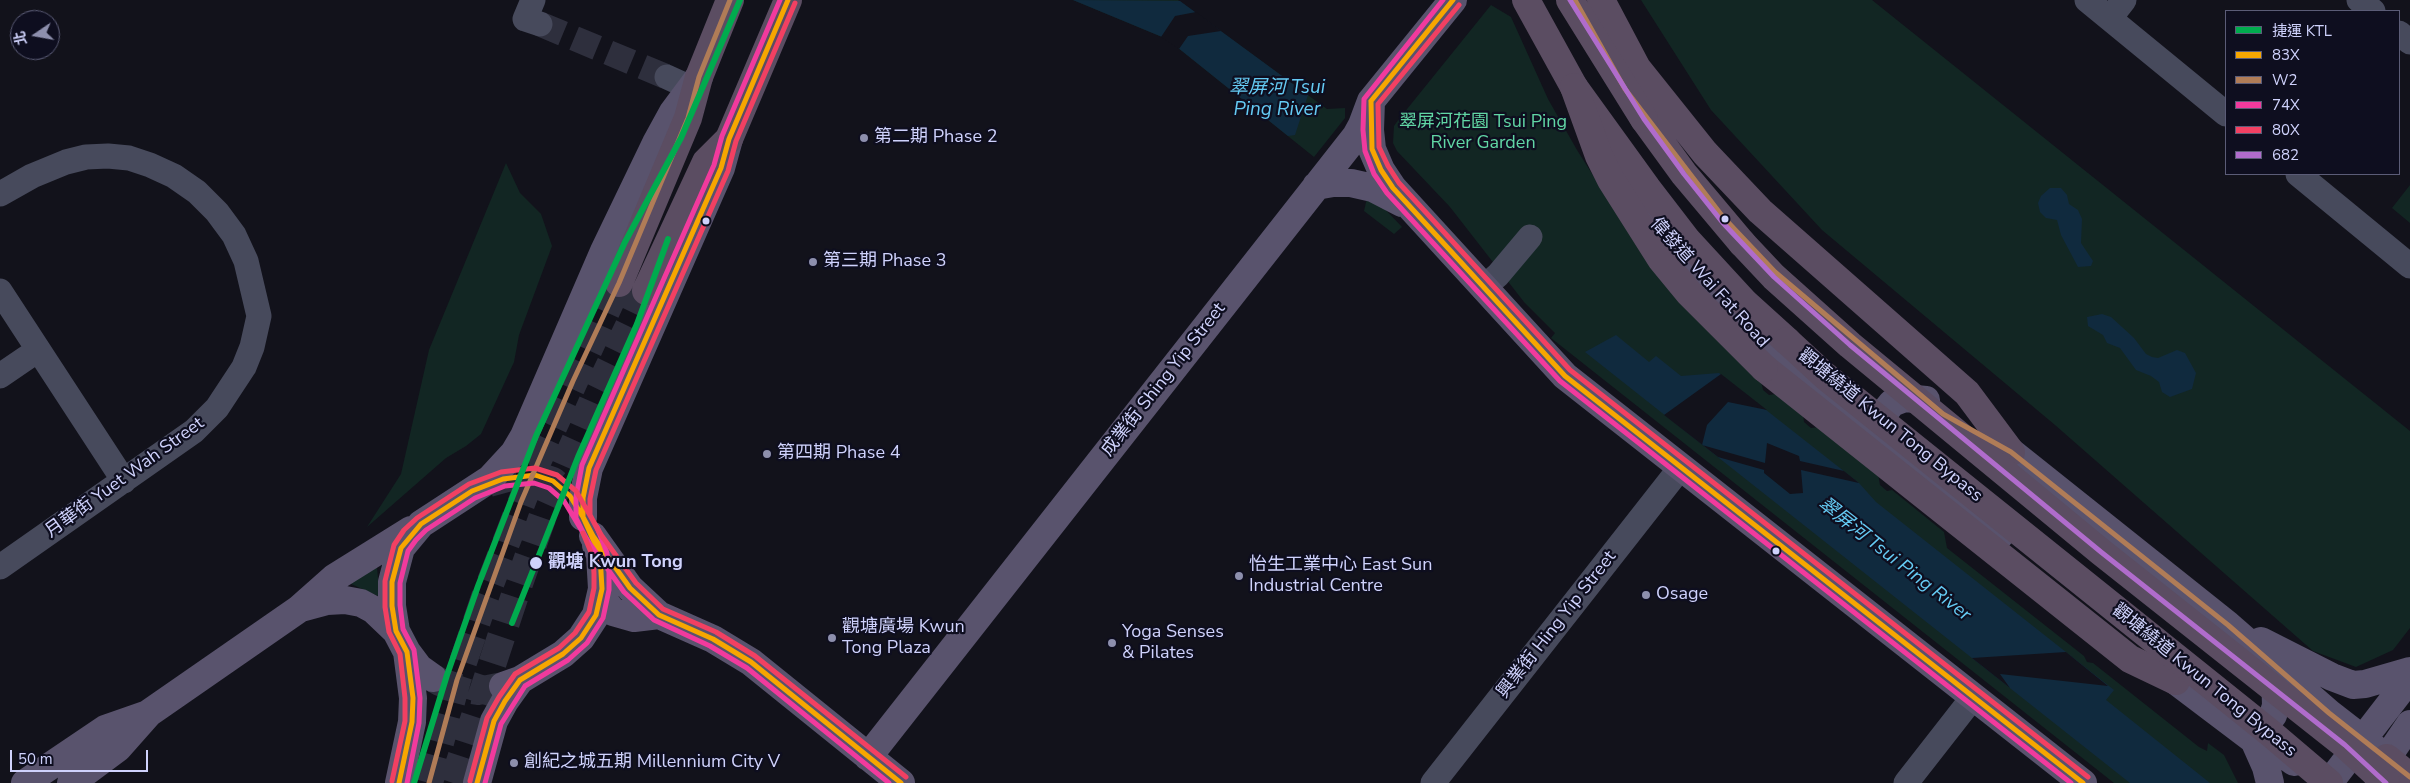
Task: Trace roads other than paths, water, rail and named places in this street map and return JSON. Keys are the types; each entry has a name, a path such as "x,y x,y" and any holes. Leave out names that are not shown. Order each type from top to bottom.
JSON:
{"highway":[{"path":"619,283 688,118 685,81 730,0"},
{"path":"646,291 706,162 729,139 788,0"},
{"name":"觀塘繞道 Kwun Tong Bypass","path":"1526,0 1574,87 1612,142 1687,240 1745,303 1825,376 2256,722 2329,783"},
{"name":"觀塘繞道 Kwun Tong Bypass","path":"1570,0 1644,119 1723,223 1774,277 1821,319 2102,552 2345,744 2387,770 2410,777"},
{"path":"1601,0 1637,68 1705,153 1760,211 1967,393 2011,452"},
{"path":"1637,68 1644,119"},
{"path":"1574,87 1599,156 1626,207 1660,259 1714,319 1764,368 2130,659 2176,681"}],"main road":[{"name":"成業街 Shing Yip Street","path":"868,757 1356,136 1370,101 1453,0"},
{"name":"偉發道 Wai Fat Road","path":"1518,0 1595,138 1633,196 1674,249 1732,313 1809,387 2141,641 2176,681 2254,740 2283,754 2320,783"},
{"path":"1575,0 1625,89 1723,216 1775,272 1926,400 1944,414 2011,452 2228,625 2329,713 2363,738 2387,770"},
{"path":"71,783 118,748 149,713 299,609 334,578 481,487 504,465 524,436 639,178 673,112 685,81"},
{"path":"1370,101 1372,149 1381,170 1393,188 1565,376 2083,783"},
{"path":"659,615 634,618 613,612 606,603 602,589 600,555 582,516 583,498 589,468 721,168 729,139"},
{"path":"1316,186 1333,183 1351,183 1373,188 1393,197 1412,210"},
{"path":"1891,449 1884,432 1884,413 1892,403 1905,398 1926,400"},
{"path":"582,516 630,588 659,615 713,639 750,662 901,783"},
{"path":"399,783 412,722 413,698 392,606 392,582 401,548 421,524"},
{"path":"477,783 494,721 512,683 563,654 581,638 596,615 602,589"},
{"path":"299,609 345,600 361,603 374,610 401,641 419,668 433,678"},
{"path":"2228,625 2332,678 2353,685 2365,684 2410,671"},
{"path":"2270,783 2266,767 2254,740 2274,715 2276,706 2274,666"},
{"path":"2329,783 2410,678"},
{"path":"25,783 105,729 149,713"},
{"path":"2370,783 2387,770 2410,724"}],"street":[{"path":"2087,0 2117,9 2225,113"},
{"path":"2359,0 2372,10"},
{"path":"2400,34 2410,42"},
{"name":"月華街 Yuet Wah Street","path":"0,194 32,176 66,162 108,156 129,158 174,176 197,192 217,212 234,235 246,261 258,316 252,347 244,368 217,408 194,431 0,567"},
{"path":"2299,175 2410,266"},
{"path":"1483,288 1498,276 1530,237"},
{"path":"0,291 124,481"},
{"path":"0,376 38,350"},
{"name":"興業街 Hing Yip Street","path":"1433,783 1681,467"},
{"path":"1906,783 1974,696"}],"water":[{"name":"翠屏河 Tsui Ping River","path":"1073,0 1180,1 1308,95 1295,135 1288,136 1167,39"},
{"path":"2050,188 2061,188 2067,195 2069,204 2078,210 2082,219 2081,243 2093,261 2091,266 2078,267 2061,235 2057,220 2046,218 2040,212 2038,203 2041,196"},
{"path":"2102,314 2111,317 2134,338 2146,354 2152,357 2158,358 2177,350 2185,353 2196,373 2192,389 2170,397 2162,392 2159,382 2151,376 2136,370 2120,348 2107,343 2103,335 2088,326 2087,317"},
{"path":"1616,335 1649,362 1656,356 1681,376 1719,373 1859,483 1876,502 2114,690 2106,700 2210,783 2130,783 1585,352"}],"tunnel":[{"path":"540,24 667,77"},
{"path":"429,783 457,680 485,597 538,460 619,283"},
{"path":"453,783 546,507 596,394 646,291"},
{"path":"489,483 511,477 535,475 553,481 570,496"},
{"path":"433,678 460,688 478,691 503,686"}],"metro line":[{"name":"KTL","path":"414,783 447,675 478,586 536,436 625,242 681,138 740,0"},
{"name":"KTL","path":"512,623 578,457 637,324 668,239"}],"place":[{"name":"第二期 Phase 2","path":"864,138"},
{"name":"第三期 Phase 3","path":"813,262"},
{"name":"第四期 Phase 4","path":"767,454"},
{"name":"觀塘 Kwun Tong","path":"536,563"},
{"name":"怡生工業中心 East Sun Industrial Centre","path":"1239,576"},
{"name":"Osage","path":"1646,595"},
{"name":"觀塘廣場 Kwun Tong Plaza","path":"832,638"},
{"name":"Yoga Senses & Pilates","path":"1112,643"},
{"name":"創紀之城五期 Millennium City V","path":"514,763"}],"park label":[{"name":"翠屏河花園 Tsui Ping River Garden","path":"1483,133"}]}
